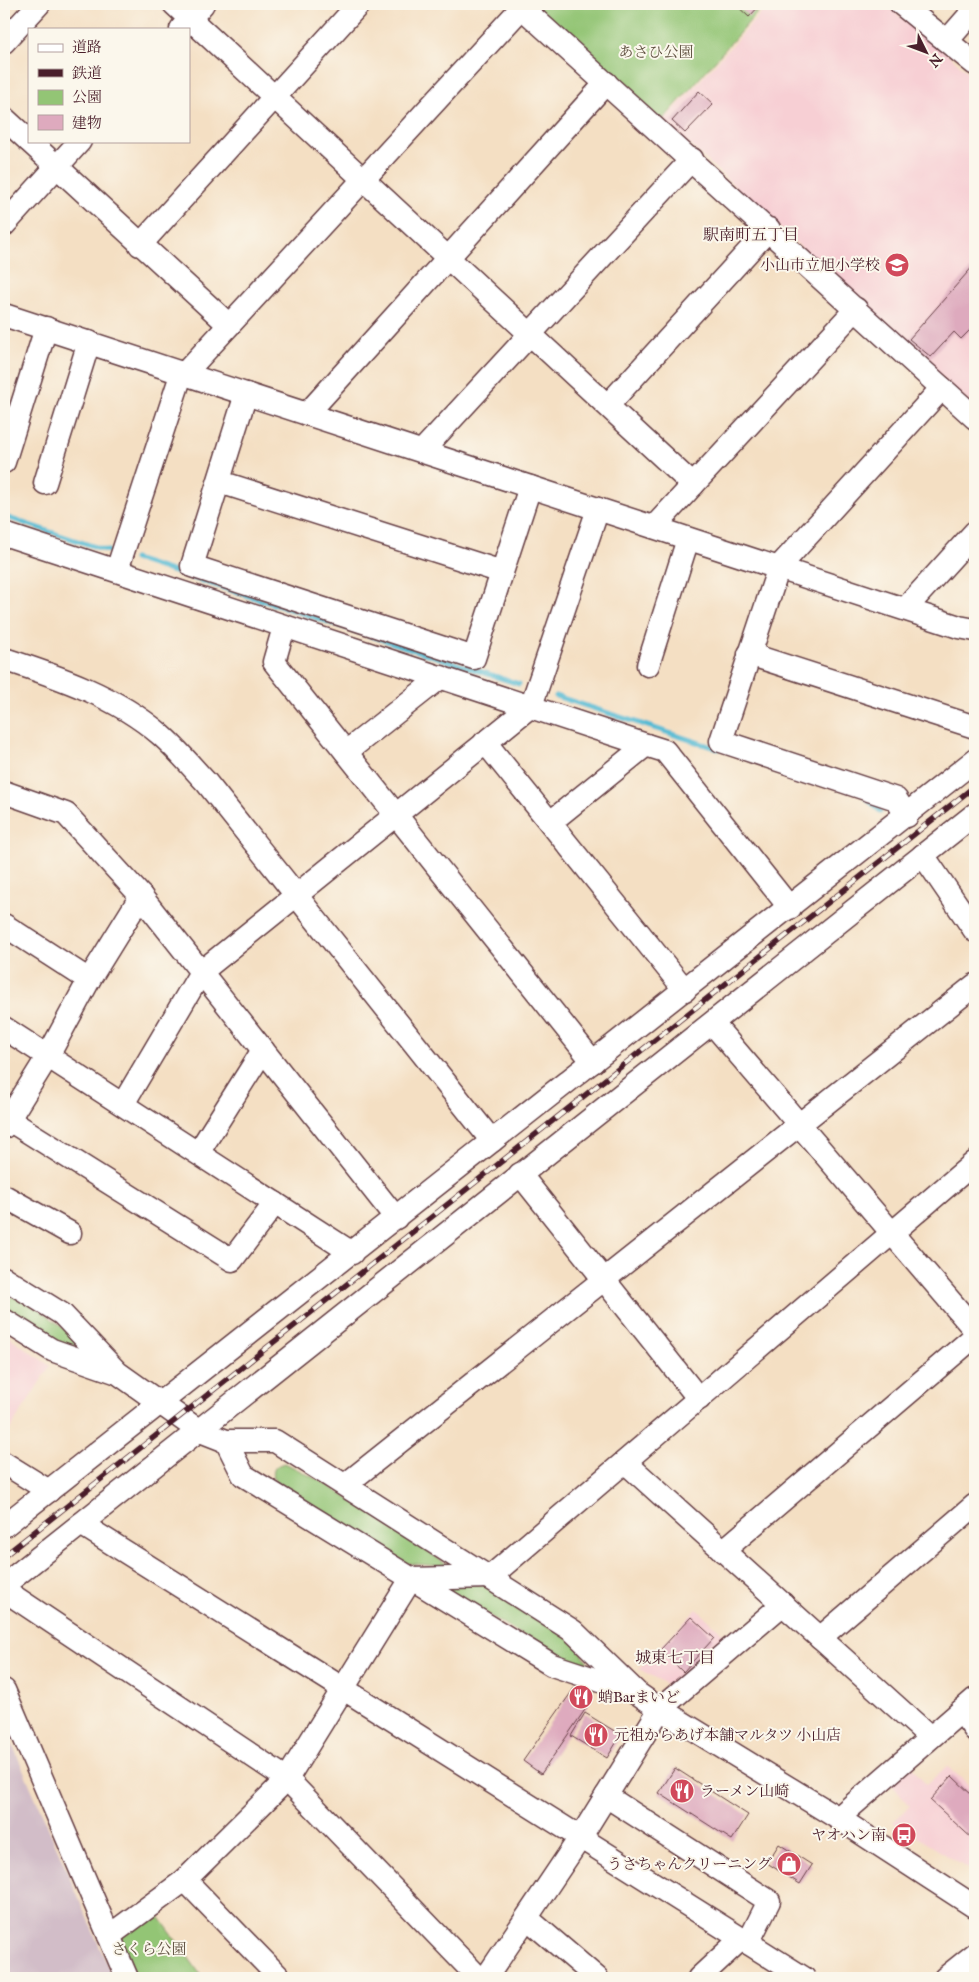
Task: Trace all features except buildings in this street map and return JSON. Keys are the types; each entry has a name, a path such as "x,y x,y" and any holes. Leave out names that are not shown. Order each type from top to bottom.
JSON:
{"street":[{"path":"4,42 38,4"},
{"path":"140,245 359,4"},
{"path":"901,4 975,64"},
{"path":"117,570 183,372 229,325 522,5 975,418"},
{"path":"947,41 975,9"},
{"path":"187,14 364,178 447,258 693,484"},
{"path":"307,414 606,83"},
{"path":"4,118 28,140"},
{"path":"30,142 229,325"},
{"path":"4,225 79,142"},
{"path":"422,451 692,159"},
{"path":"608,404 769,229"},
{"path":"654,527 856,309"},
{"path":"4,315 183,372 688,539 975,630"},
{"path":"4,462 46,328"},
{"path":"46,483 89,342"},
{"path":"907,816 896,799 721,741 779,567 942,388"},
{"path":"246,394 220,482 192,566 474,658 530,487"},
{"path":"220,482 502,572"},
{"path":"123,1104 201,972 531,706 598,509"},
{"path":"906,608 975,532"},
{"path":"4,534 665,751 790,908"},
{"path":"648,665 688,539"},
{"path":"284,627 274,662 593,1062"},
{"path":"749,654 975,727"},
{"path":"4,659 60,677 107,698 160,735 206,782 492,1141"},
{"path":"346,752 442,677"},
{"path":"486,742 552,821 685,990"},
{"path":"552,821 646,745"},
{"path":"4,1526 907,816 975,760"},
{"path":"4,792 66,814 142,896 396,1218"},
{"path":"4,1585 520,1174 713,1024 975,814"},
{"path":"923,855 975,931"},
{"path":"142,896 88,980 48,1056 6,1123 232,1260 275,1203"},
{"path":"4,925 88,980"},
{"path":"345,1485 975,985"},
{"path":"713,1024 798,1127 975,1330"},
{"path":"4,1028 352,1253"},
{"path":"198,1153 263,1050"},
{"path":"411,1579 490,1577 975,1162"},
{"path":"520,1174 699,1399"},
{"path":"4,1196 70,1233"},
{"path":"4,1278 62,1314 118,1373 158,1404 198,1430 226,1442 275,1441 573,1631 636,1693 660,1709 838,1818 975,1906"},
{"path":"4,1320 52,1350 118,1373"},
{"path":"722,1551 975,1336"},
{"path":"226,1442 243,1476 411,1579 552,1665 636,1693"},
{"path":"625,1462 930,1737"},
{"path":"4,1463 49,1491"},
{"path":"820,1638 975,1505"},
{"path":"81,1524 804,1978"},
{"path":"109,1936 184,1880 287,1779 344,1690 411,1579"},
{"path":"4,1590 287,1779 479,1978"},
{"path":"486,1978 580,1838 660,1709 783,1604"},
{"path":"4,1690 127,1978"},
{"path":"838,1818 968,1705 975,1730"},
{"path":"606,1796 769,1901 744,1941 699,1978"},
{"path":"184,1880 280,1978"},
{"path":"527,1918 598,1978"},
{"path":"945,1978 975,1954"}],"shaded area":[{"name":"小山市立旭小学校","path":"769,4 884,4 941,48 975,79 975,408 664,121"},
{"path":"4,1333 50,1366 4,1439"},
{"path":"697,1609 733,1643 677,1690 639,1669"},
{"path":"4,1725 113,1978 4,1978"},
{"path":"908,1762 926,1785 947,1766 975,1790 975,1873 893,1822 910,1806 888,1780"}],"green space":[{"name":"あさひ公園","path":"539,4 765,4 661,122 540,12"},
{"path":"16,1290 78,1340 75,1345 68,1349 4,1314 4,1309"},
{"path":"285,1463 328,1485 451,1567 403,1563 276,1485 274,1477 275,1468"},
{"path":"435,1583 486,1585 574,1642 587,1661 587,1665 583,1666 562,1659"},
{"name":"さくら公園","path":"153,1908 203,1978 132,1978 113,1936"}],"waterway":[{"path":"9,518 108,551"},
{"path":"134,559 519,684"},
{"path":"556,696 718,749"},
{"path":"866,798 880,811"}],"railway":[{"path":"4,1556 975,786"}],"place":[{"name":"小山市立旭小学校","path":"897,265"},
{"name":"蛸Barまいど","path":"581,1697"},
{"name":"元祖からあげ本舗マルタツ 小山店","path":"596,1735"},
{"name":"ラーメン山崎","path":"682,1791"},
{"name":"ヤオハン南","path":"904,1835"},
{"name":"うさちゃんクリーニング","path":"789,1864"}],"district":[{"name":"駅南町五丁目","path":"751,236"},
{"name":"城東七丁目","path":"675,1659"}]}
